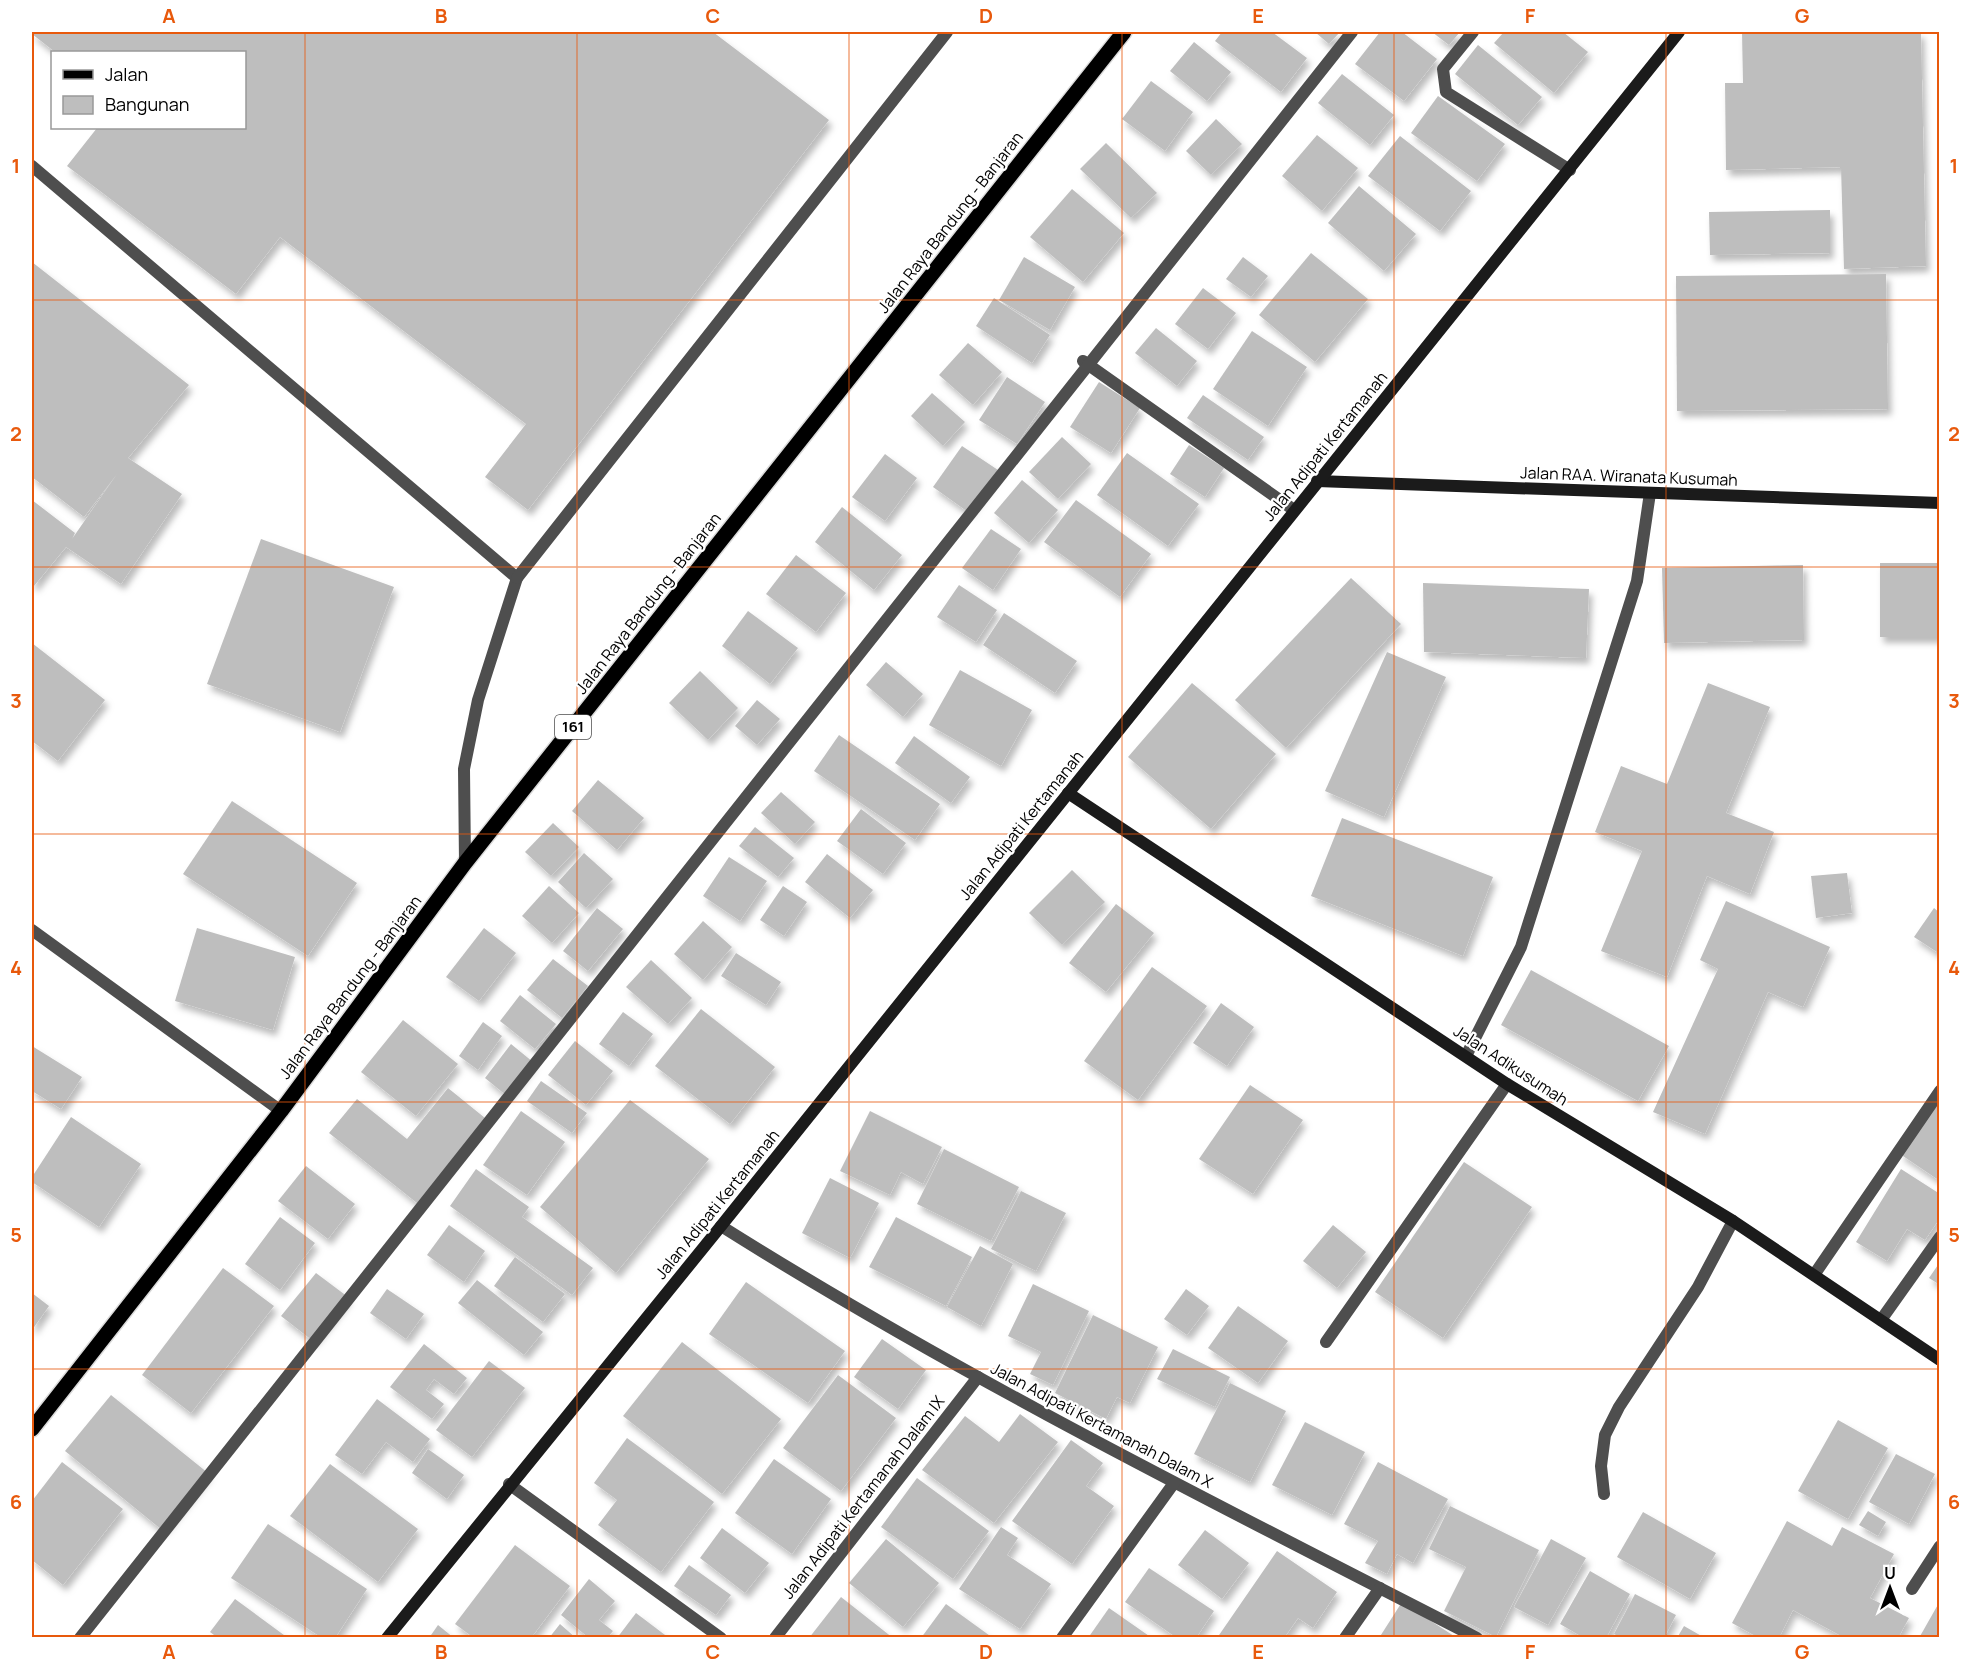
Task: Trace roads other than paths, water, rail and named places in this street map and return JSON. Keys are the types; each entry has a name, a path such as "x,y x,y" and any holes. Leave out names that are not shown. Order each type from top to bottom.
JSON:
{"main road":[{"name":"Jalan Raya Bandung - Banjaran","path":"32,1429 280,1111 465,863 1124,32"},
{"name":"Jalan Adipati Kertamanah","path":"387,1638 509,1484 721,1226 1679,32"},
{"name":"Jalan RAA. Wiranata Kusumah","path":"1317,482 1940,503"},
{"name":"Jalan Adikusumah","path":"1068,793 1507,1084 1733,1221 1940,1360"}],"street":[{"path":"465,863 464,769 478,700 518,578 947,32"},
{"path":"80,1638 1352,32"},
{"path":"1473,32 1443,69 1446,92 1570,170"},
{"path":"32,166 518,578"},
{"path":"1089,366 1082,360 1294,510"},
{"path":"1466,1056 1521,947 1637,581 1650,493"},
{"path":"32,930 280,1111"},
{"path":"1326,1342 1507,1084"},
{"path":"1814,1275 1940,1091"},
{"path":"1604,1494 1601,1466 1605,1435 1619,1407 1698,1287 1733,1221"},
{"name":"Jalan Adipati Kertamanah Dalam X","path":"721,1226 978,1377 1174,1483 1477,1638"},
{"path":"1881,1320 1940,1237"},
{"name":"Jalan Adipati Kertamanah Dalam IX","path":"775,1638 978,1377"},
{"path":"1062,1638 1174,1483"},
{"path":"509,1484 721,1638"},
{"path":"1912,1589 1940,1546"},
{"path":"1345,1638 1380,1588"}]}
